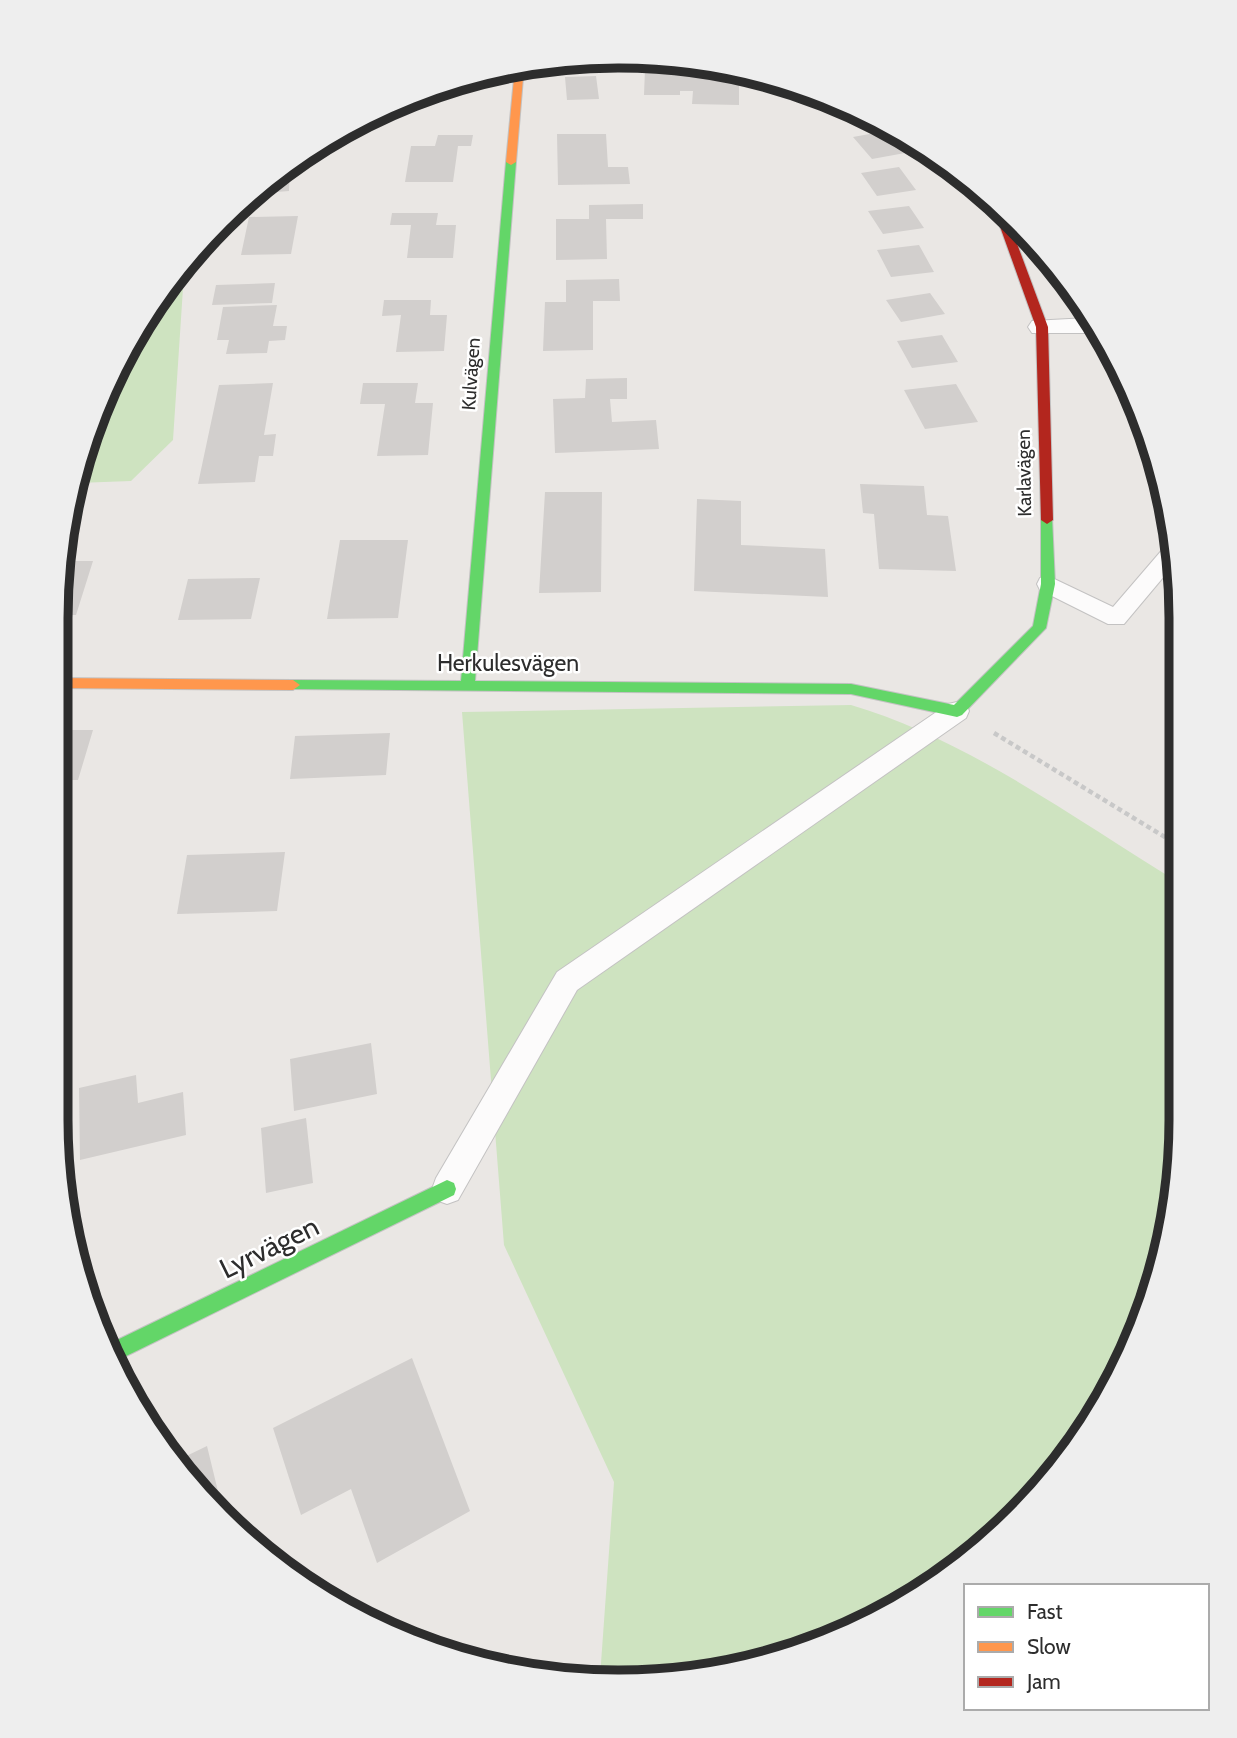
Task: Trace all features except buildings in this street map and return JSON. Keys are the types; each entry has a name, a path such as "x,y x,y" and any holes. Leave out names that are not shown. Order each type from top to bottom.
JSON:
{"street":[{"name":"Kulvägen","path":"468,685 499,281 519,78"},
{"name":"Karlavägen","path":"957,711 1039,628 1048,584 1042,327 1005,226"},
{"path":"1042,327 1084,326"},
{"name":"Herkulesvägen","path":"68,683 851,689 957,711"},
{"name":"Lyrvägen","path":"119,1350 447,1189"}],"lane":[{"path":"1048,584 1116,618 1165,560"},
{"path":"447,1189 567,981 957,711"}],"path":[{"path":"957,711 1169,840"}],"green space":[{"path":"183,282 173,440 131,481 85,483 97,442 125,375 142,343"},
{"path":"851,705 937,738 978,759 1169,876 1169,1120 1164,1191 1150,1262 1140,1296 1112,1363 1095,1395 1055,1454 1008,1509 981,1533 924,1577 894,1596 829,1628 795,1641 726,1659 690,1665 654,1669 601,1670 614,1482 504,1245 462,712"}],"traffic: fast":[{"path":"468,685 511,162"},
{"path":"293,685 851,689 957,711 1039,628 1048,584 1047,520"},
{"path":"119,1350 447,1189"}],"traffic: slow":[{"path":"511,162 519,78"},
{"path":"68,683 293,685"}],"traffic: jam":[{"path":"1005,226 1042,327 1047,520"}]}
